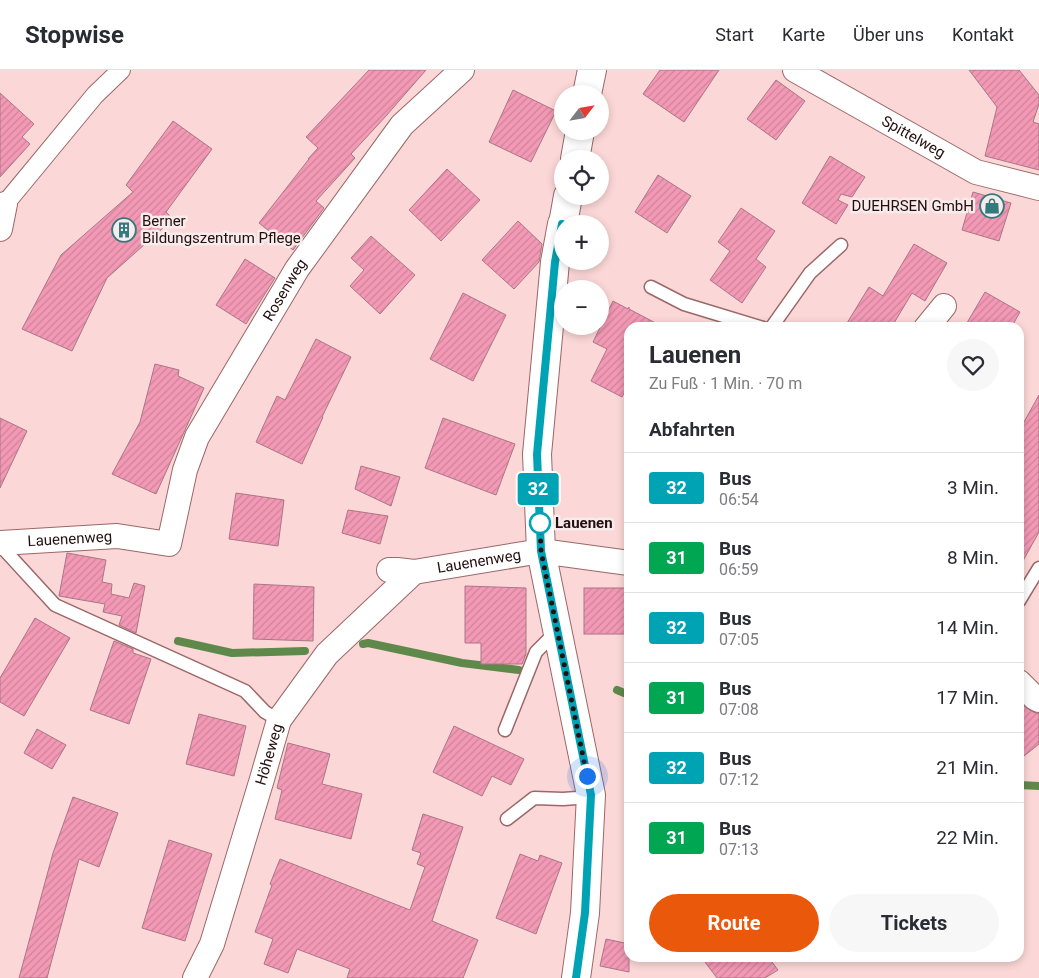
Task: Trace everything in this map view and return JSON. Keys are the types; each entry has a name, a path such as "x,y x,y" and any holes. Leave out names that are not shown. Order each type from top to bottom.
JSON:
{"street":[{"path":"0,229 5,204 95,95 121,70"},
{"name":"Rosenweg","path":"169,544 185,470 197,437 297,269 402,125 462,70"},
{"path":"589,85 592,70"},
{"name":"Spittelweg","path":"795,70 976,172 1039,188"},
{"path":"554,270 537,454 541,551 591,797 585,913 576,978"},
{"path":"931,322 944,306"},
{"name":"Lauenenweg","path":"0,544 117,536 169,544"},
{"name":"Lauenenweg","path":"389,570 414,572 541,551 624,562"},
{"name":"Höheweg","path":"195,978 212,944 279,720 327,654 414,572"},
{"path":"1024,687 1039,700"}],"lane":[{"path":"774,322 810,273 841,245"},
{"path":"651,286 684,304 743,322"},
{"path":"0,544 55,605 244,691 264,712 279,720"},
{"path":"1024,593 1039,568"},
{"path":"505,730 536,652 557,631"},
{"path":"507,819 534,798 563,799 591,797"}],"building":[{"path":"369,70 426,70 351,154 355,158 316,201 324,208 293,250 259,223 318,148 306,137"},
{"path":"660,70 719,70 684,122 643,94"},
{"path":"969,70 1019,70 1039,95 1039,104 1033,122 1039,124 1039,170 985,156 997,107"},
{"path":"776,80 805,101 776,140 747,119"},
{"path":"513,90 554,110 554,115 531,162 489,142"},
{"path":"0,93 34,124 22,137 30,144 0,177"},
{"path":"173,121 212,149 166,212 173,219 107,278 72,351 22,329 61,255 133,192 126,185"},
{"path":"830,156 865,177 852,197 841,194 838,200 848,205 836,224 802,203"},
{"path":"447,169 480,200 441,241 409,210"},
{"path":"658,175 691,196 667,233 635,212"},
{"path":"973,192 1011,203 999,241 962,230"},
{"path":"741,208 775,231 756,259 766,267 742,303 710,280 730,251 718,242"},
{"path":"518,221 542,244 539,262 514,289 482,260"},
{"path":"371,236 415,275 380,314 350,286 364,270 351,258"},
{"path":"914,244 947,263 925,301 912,293 895,322 848,322 869,287 883,296"},
{"path":"245,259 275,278 246,324 216,305"},
{"path":"985,292 1020,312 1014,322 968,322"},
{"path":"463,293 506,315 473,381 430,359"},
{"path":"613,301 628,309 629,307 629,309 654,322 624,322 624,393 622,397 591,381 607,349 593,342 596,335 609,335 609,309"},
{"path":"316,339 351,357 302,464 256,442 277,396 285,400"},
{"path":"155,364 179,370 178,376 204,388 156,494 112,474 140,422"},
{"path":"1039,395 1039,532 1024,559 1024,422"},
{"path":"0,418 27,431 0,488"},
{"path":"443,418 515,444 496,495 425,468"},
{"path":"361,466 400,477 391,506 355,489"},
{"path":"236,493 284,500 278,546 229,539"},
{"path":"348,510 388,516 380,544 342,533"},
{"path":"67,553 106,560 102,582 112,584 111,594 129,598 134,583 145,586 136,633 119,625 122,616 103,612 105,604 59,596"},
{"path":"254,584 314,587 313,641 253,639"},
{"path":"465,586 526,588 526,654 522,664 481,664 481,643 465,643"},
{"path":"584,588 624,588 624,634 584,634"},
{"path":"35,618 70,638 24,716 0,702 0,678"},
{"path":"114,641 133,649 133,653 151,659 129,724 90,710"},
{"path":"1024,706 1039,714 1039,744 1024,756"},
{"path":"199,714 246,726 234,776 186,764"},
{"path":"454,726 524,759 511,785 492,776 482,796 433,772"},
{"path":"37,729 66,745 52,769 24,753"},
{"path":"288,743 330,754 322,784 362,794 351,839 275,819 282,790 277,788"},
{"path":"73,797 118,813 99,867 79,859 47,978 19,978 53,853"},
{"path":"423,814 463,827 432,921 478,940 463,978 347,978 350,969 297,949 288,973 264,964 273,939 255,932 280,859 410,910 425,867 417,864 421,853 412,850"},
{"path":"169,840 212,854 185,941 142,928"},
{"path":"520,854 538,861 540,855 562,863 536,934 496,918"},
{"path":"606,939 624,943 624,962 629,962 629,972 600,966"},
{"path":"705,962 772,962 778,970 765,978 717,978"}],"waterway":[{"path":"178,641 232,653 305,651"},
{"path":"363,644 368,643 462,663 519,670"},
{"path":"617,690 624,693"},
{"path":"1024,785 1039,786"}],"bus line":[{"name":"32","path":"554,270 537,454 541,551 591,795 585,913 576,978"}],"place":[{"name":"DUEHRSEN GmbH","path":"992,206"},
{"name":"Berner Bildungszentrum Pflege","path":"124,230"},
{"name":"Lauenen","path":"540,523"}],"route":[{"path":"540,523 541,551 587,776"}]}
